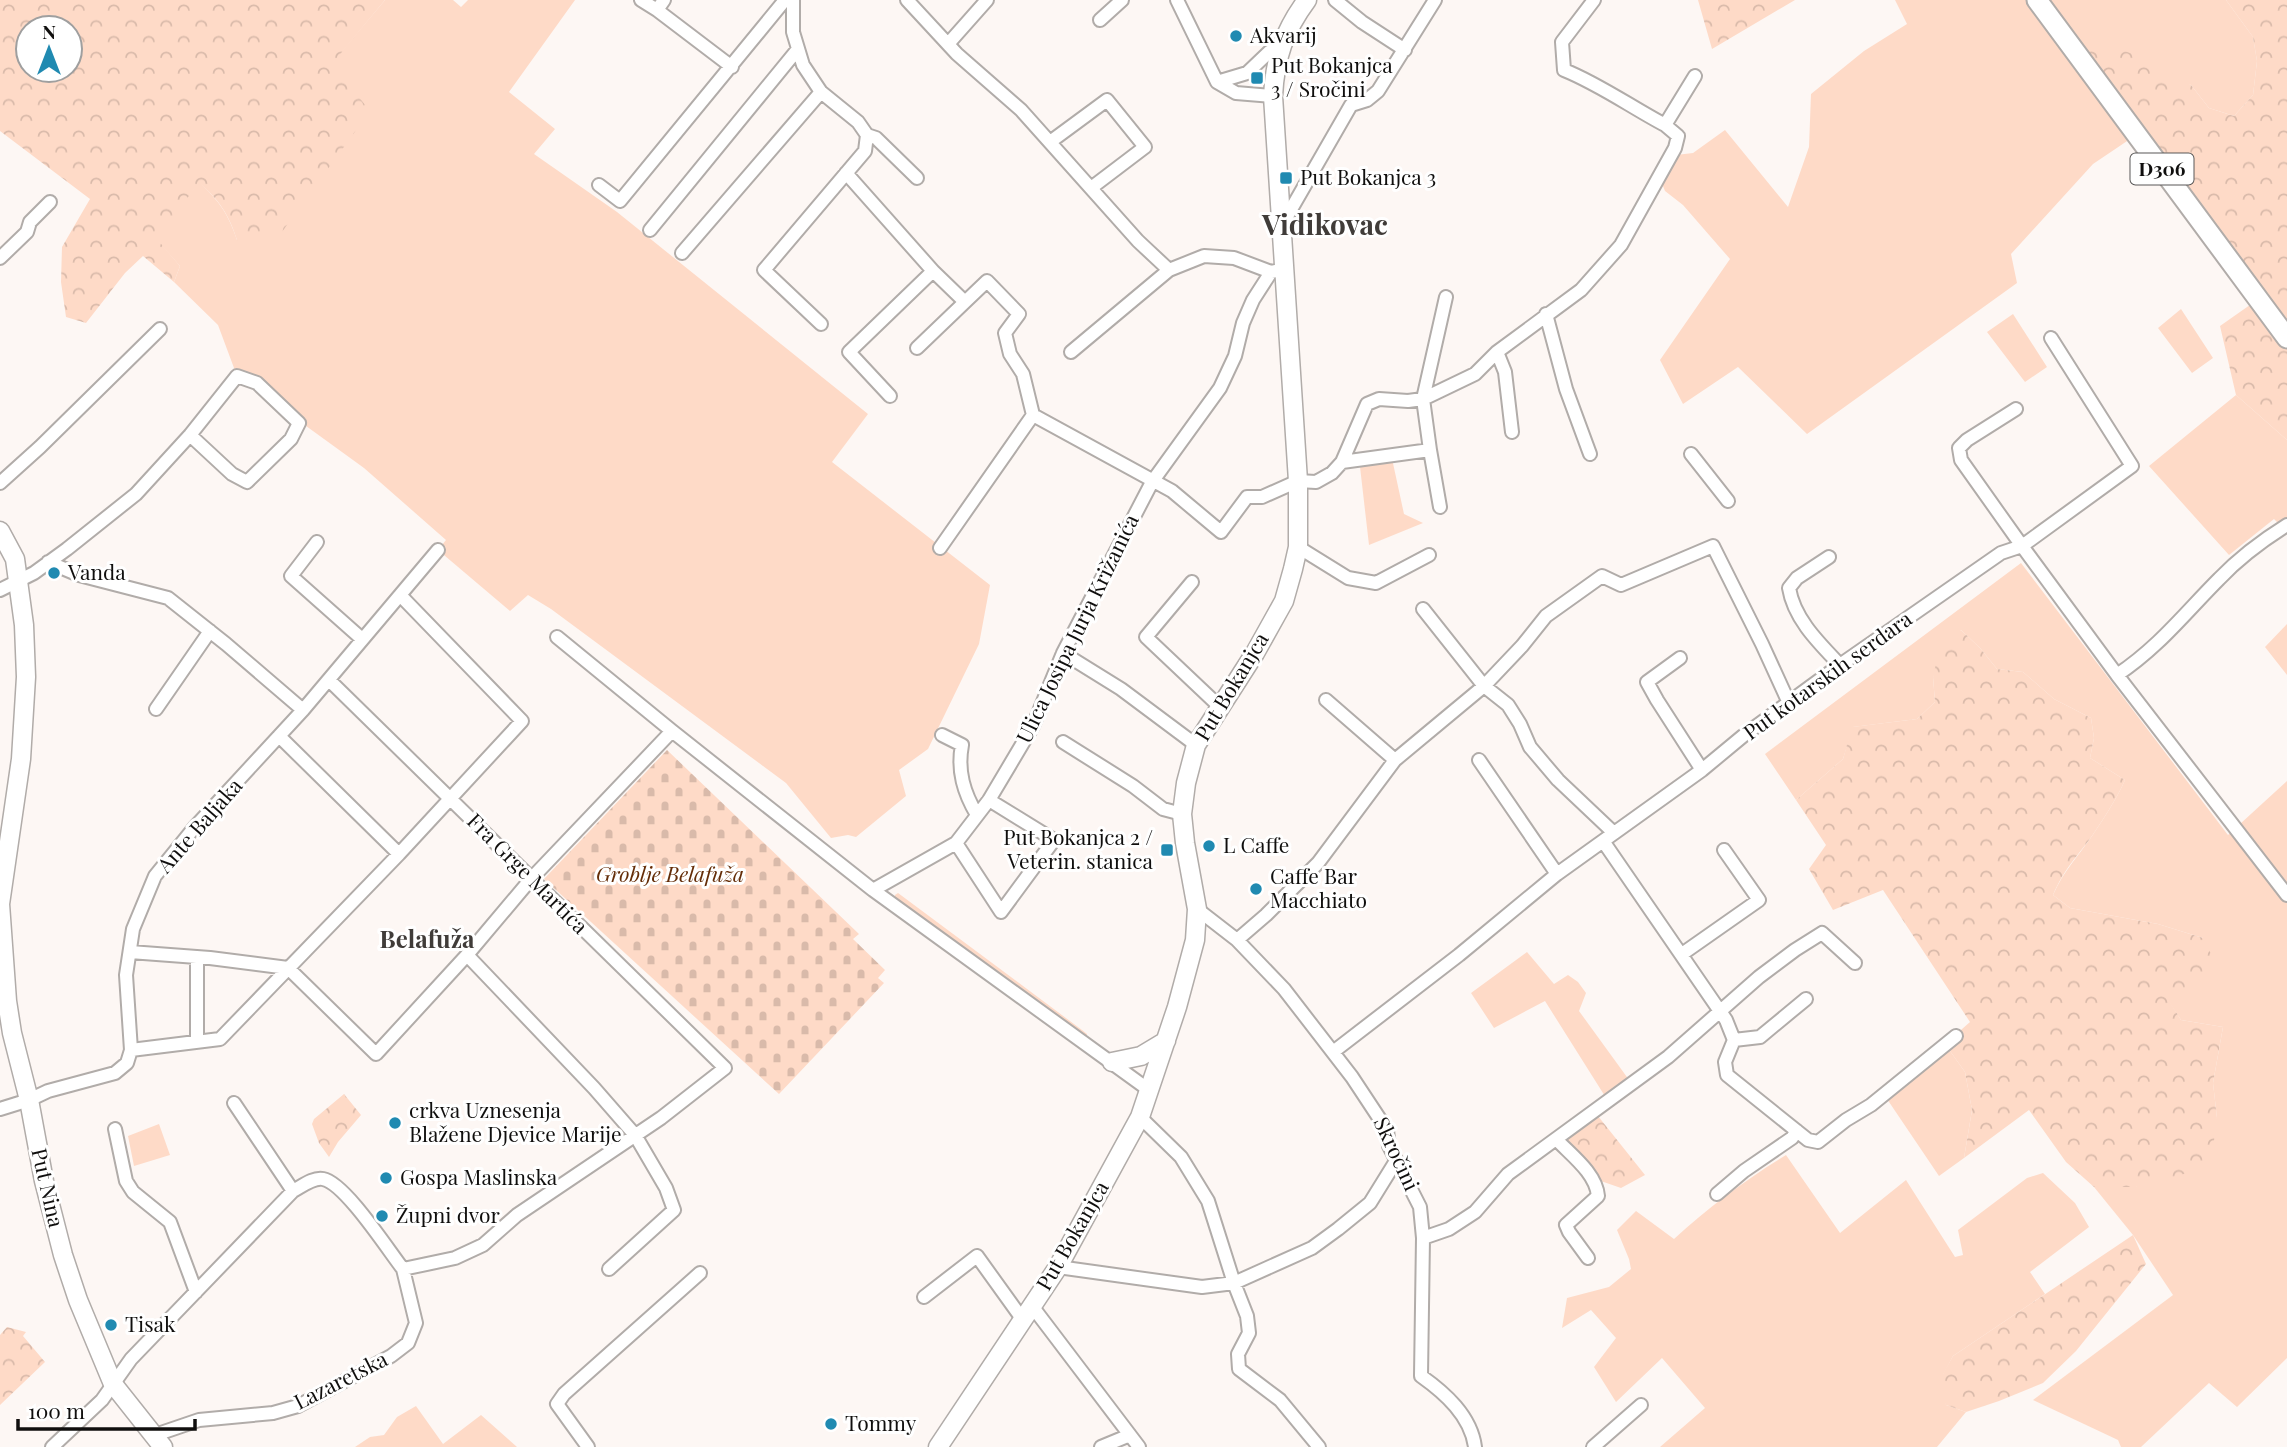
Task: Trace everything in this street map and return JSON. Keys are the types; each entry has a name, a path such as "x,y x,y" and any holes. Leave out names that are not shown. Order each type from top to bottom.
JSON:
{"main road":[{"name":"Put Bokanjca","path":"938,1447 1058,1267 1139,1117 1166,1041 1195,940 1197,909 1182,814 1186,783 1196,745 1255,653 1284,601 1298,547 1298,481 1278,271 1282,225 1273,96 1280,47 1295,16 1307,0"},
{"name":"D306","path":"2037,0 2287,338"},
{"name":"Put Nina","path":"0,531 15,559 24,625 26,709 0,904 12,1033 29,1100 44,1181 78,1300 113,1384 159,1441"},
{"path":"1112,1062 1142,1056 1166,1041"}],"street":[{"path":"641,0 660,5 732,67"},
{"path":"599,185 620,201 785,0"},
{"path":"793,0 793,32 798,49 803,65 821,92 858,122 867,135 876,138 917,178"},
{"path":"907,0 948,44 1021,110 1138,242 1169,270"},
{"path":"948,44 987,0"},
{"path":"1100,20 1122,0"},
{"path":"1177,0 1217,82 1236,93 1273,96"},
{"path":"1335,0 1362,22 1405,50"},
{"path":"1282,225 1351,105 1367,100 1378,91 1435,0"},
{"path":"917,348 987,281 1019,314 1005,333 1010,354 1023,374 1033,415 1172,492 1221,532 1247,497 1262,497 1298,481 1316,482 1332,473 1342,462 1367,404 1379,399 1423,399 1475,374 1497,352 1581,290 1621,245 1675,148 1678,136 1588,80 1564,70 1562,42 1594,0"},
{"path":"1217,82 1247,73 1269,52 1280,47"},
{"path":"650,230 798,49"},
{"path":"1664,125 1695,76"},
{"path":"682,253 821,92"},
{"path":"1049,142 1107,100 1145,147 1091,188"},
{"path":"821,324 764,270 865,151 867,135"},
{"path":"846,173 933,271 965,302"},
{"path":"0,258 27,232 30,222 50,202"},
{"path":"1071,352 1169,270 1204,256 1234,257 1278,271"},
{"path":"890,396 849,352 933,271"},
{"name":"Ulica Josipa Jurja Križanića","path":"873,890 956,843 989,800 1034,726 1063,653 1152,482 1220,388 1235,356 1242,323 1253,300 1278,271"},
{"path":"1440,507 1423,399 1446,297"},
{"path":"1546,314 1566,389 1590,454"},
{"path":"0,483 160,329"},
{"name":"Put kotarskih serdara","path":"1333,1052 1459,955 1557,874 1702,770 1743,736 2001,553 2022,546 2132,466 2051,338"},
{"path":"1497,352 1505,372 1512,432"},
{"path":"0,590 48,562 136,494 190,435 237,376 257,383 299,423 291,439 247,482 232,474 190,435"},
{"path":"2016,409 1967,440 1959,448 1961,460 2118,675 2287,895"},
{"path":"940,548 1033,415"},
{"path":"1342,462 1430,450"},
{"path":"1691,454 1728,501"},
{"path":"2118,675 2168,635 2220,578 2257,546 2287,525"},
{"path":"317,541 291,576 362,639"},
{"path":"1237,940 1318,863 1395,760 1484,686 1546,616 1602,576 1621,585 1713,546 1789,703"},
{"path":"1298,547 1348,578 1376,583 1429,555"},
{"name":"Ante Baljaka","path":"131,1050 126,975 133,929 155,876 194,828 303,710 438,550"},
{"path":"1829,557 1797,578 1789,588 1791,601 1813,637 1840,665"},
{"path":"48,562 79,575 168,598 303,710"},
{"path":"1192,582 1146,637 1220,707"},
{"path":"0,1110 48,1091 115,1073 127,1063 131,1050 220,1039 399,854 522,721 400,596"},
{"path":"1423,609 1484,686 1508,705 1520,723 1530,747 1558,780 1614,833"},
{"path":"156,709 210,631"},
{"path":"557,637 873,890 1149,1090"},
{"path":"1063,653 1121,689 1196,745"},
{"path":"1680,658 1647,682 1702,770"},
{"name":"Fra Grge Martića","path":"329,680 725,1068 635,1135"},
{"path":"1326,700 1395,760"},
{"path":"130,952 288,968 376,1055 467,955 531,879 672,731"},
{"path":"942,735 962,745 959,760 962,781 968,800 977,815"},
{"path":"279,736 399,854"},
{"path":"1063,742 1133,786 1163,809 1182,814"},
{"path":"1479,760 1557,874"},
{"path":"956,843 1001,912 1054,840 989,800"},
{"path":"1603,841 1726,1020 1734,1040 1726,1062 1727,1075 1808,1140 1818,1142 1871,1105 1956,1035"},
{"path":"1682,954 1759,900 1724,850"},
{"name":"Skročini","path":"1197,909 1237,940 1283,989 1333,1052 1387,1130 1389,1146 1420,1207 1423,1238 1421,1376 1439,1389 1465,1418 1474,1436 1475,1447"},
{"path":"1423,1238 1449,1229 1475,1212 1508,1174 1668,1057 1795,950 1822,933 1855,963"},
{"path":"467,955 635,1135 666,1188 674,1210 609,1269"},
{"path":"197,957 197,1042"},
{"path":"1734,1040 1760,1037 1806,999"},
{"path":"234,1103 293,1191"},
{"path":"1139,1117 1181,1157 1208,1201 1247,1316 1249,1333 1238,1354 1239,1369 1280,1400 1319,1447"},
{"path":"115,1129 126,1181 133,1192 170,1222 196,1292"},
{"path":"1717,1194 1797,1132"},
{"path":"52,1447 101,1400 131,1359 293,1191 312,1181 322,1179 331,1183 345,1194 403,1269 455,1258 483,1245 517,1214 635,1135"},
{"path":"1556,1139 1597,1185 1598,1196 1566,1224 1588,1258"},
{"path":"1058,1267 1202,1287 1234,1283 1312,1248 1338,1229 1370,1203 1396,1161"},
{"path":"924,1297 977,1256 1139,1447"},
{"name":"Lazaretska","path":"159,1441 199,1420 273,1413 298,1406 391,1356 408,1343 416,1324 403,1269"},
{"path":"588,1447 557,1404 564,1394 700,1273"},
{"path":"1593,1447 1642,1405"},
{"path":"1101,1447 1130,1435"}],"green space":[{"path":"0,0 385,0 332,64 370,111 279,236 252,243 237,240 222,208 199,183 156,238 180,266 174,282 143,256 125,273 86,323 66,317 61,282 62,247 90,199 0,131"},
{"path":"385,0 453,0 461,7 468,0 575,0 509,92 555,129 534,154 617,212 868,414 832,462 990,585 979,644 928,749 899,770 906,796 856,837 848,835 831,838 786,783 551,609 528,595 510,611 438,550 446,540 364,468 237,376 218,325 174,282 180,266 155,238 199,182 222,208 237,240 331,64"},
{"path":"1698,0 1795,0 1712,49"},
{"path":"1895,0 2226,0 2253,37 2257,61 2253,95 2234,116 2209,108 2191,85 2083,48 2145,129 2093,164 2011,254 2017,283 1807,434 1738,367 1683,404 1660,360 1730,259 1683,205 1665,191 1661,181 1676,155 1693,153 1725,130 1788,207 1809,147 1811,94 1864,51 1907,24"},
{"path":"2226,0 2287,0 2287,440 2236,395 2220,326 2267,293 2082,47 2111,46 2149,60 2191,85 2209,108 2234,116 2253,95 2257,61 2253,37"},
{"path":"2181,309 2213,358 2192,373 2158,328"},
{"path":"2013,314 2047,367 2025,382 1987,332"},
{"path":"2236,395 2287,440 2287,532 2274,519 2229,555 2149,466"},
{"path":"1391,454 1404,514 1423,523 1369,545 1359,458"},
{"path":"2021,563 2228,835 2287,781 2287,1358 2237,1407 2209,1383 2141,1447 2121,1447 2118,1440 2033,1400 2173,1295 2133,1235 2094,1187 2136,1187 2217,1118 2213,1083 2223,1027 2181,1020 2165,996 2203,938 2158,924 2070,908 2053,895 2066,871 2105,816 2125,780 2090,758 2094,738 2091,718 2054,699 2023,672 1997,669 1961,630 1933,677 1935,702 1917,719 1853,727 1843,759 1796,800 1765,754"},
{"path":"2287,624 2287,675 2265,647"},
{"path":"1961,630 1997,669 2023,672 2054,699 2091,718 2094,738 2090,758 2125,780 2105,816 2066,871 2053,895 2070,908 2158,924 2203,938 2214,960 2200,983 2166,996 2181,1020 2223,1027 2213,1083 2217,1118 2211,1163 2181,1175 2136,1187 2094,1187 2066,1162 2029,1110 1964,1158 1972,1110 1965,1072 1945,1044 1970,1022 1883,890 1833,910 1809,869 1826,845 1796,800 1843,759 1852,727 1917,719 1935,702 1933,677 1939,649"},
{"name":"Groblje Belafuža","path":"667,750 859,934 853,939 885,970 878,978 884,983 779,1094 544,879"},
{"path":"898,893 1082,1030 1087,1034 1087,1038 895,899"},
{"path":"1527,952 1554,984 1568,975 1578,982 1586,993 1579,1011 1632,1084 1608,1101 1545,1001 1494,1028 1471,993"},
{"path":"1945,1044 1965,1072 1972,1110 1964,1158 1939,1176 1885,1096"},
{"path":"344,1094 361,1115 329,1157 319,1143 312,1124 314,1119"},
{"path":"1594,1111 1645,1175 1621,1188 1595,1179 1561,1136"},
{"path":"159,1124 170,1155 134,1166 128,1136"},
{"path":"1786,1155 1840,1233 1906,1180 1955,1257 1963,1255 1958,1230 2027,1178 2043,1173 2075,1203 2089,1227 2030,1272 2045,1294 1953,1356 1943,1375 1946,1405 1966,1412 1937,1447 1660,1447 1705,1408 1662,1358 1616,1402 1594,1367 1616,1338 1591,1310 1562,1328 1567,1298 1609,1287 1631,1269 1617,1230 1636,1211 1674,1239 1728,1194"},
{"path":"2133,1235 2146,1264 2076,1351 2043,1383 1966,1412 1946,1405 1941,1379 1953,1356"},
{"path":"7,1327 26,1332 23,1336 45,1362 0,1405 0,1335"},
{"path":"416,1406 443,1444 481,1415 517,1447 355,1447 370,1437 384,1435 397,1417"}],"place":[{"name":"Akvarij","path":"1236,36"},
{"name":"Put Bokanjca 3 / Sročini","path":"1257,78"},
{"name":"Put Bokanjca 3","path":"1286,178"},
{"name":"Vanda","path":"54,573"},
{"name":"L Caffe","path":"1209,846"},
{"name":"Put Bokanjca 2 / Veterin. stanica","path":"1167,850"},
{"name":"Caffe Bar Macchiato","path":"1256,889"},
{"name":"crkva Uznesenja Blažene Djevice Marije","path":"395,1123"},
{"name":"Gospa Maslinska","path":"386,1178"},
{"name":"Župni dvor","path":"382,1216"},
{"name":"Tisak","path":"111,1325"},
{"name":"Tommy","path":"831,1424"}],"district":[{"name":"Vidikovac","path":"1325,225"},
{"name":"Belafuža","path":"427,940"}]}
